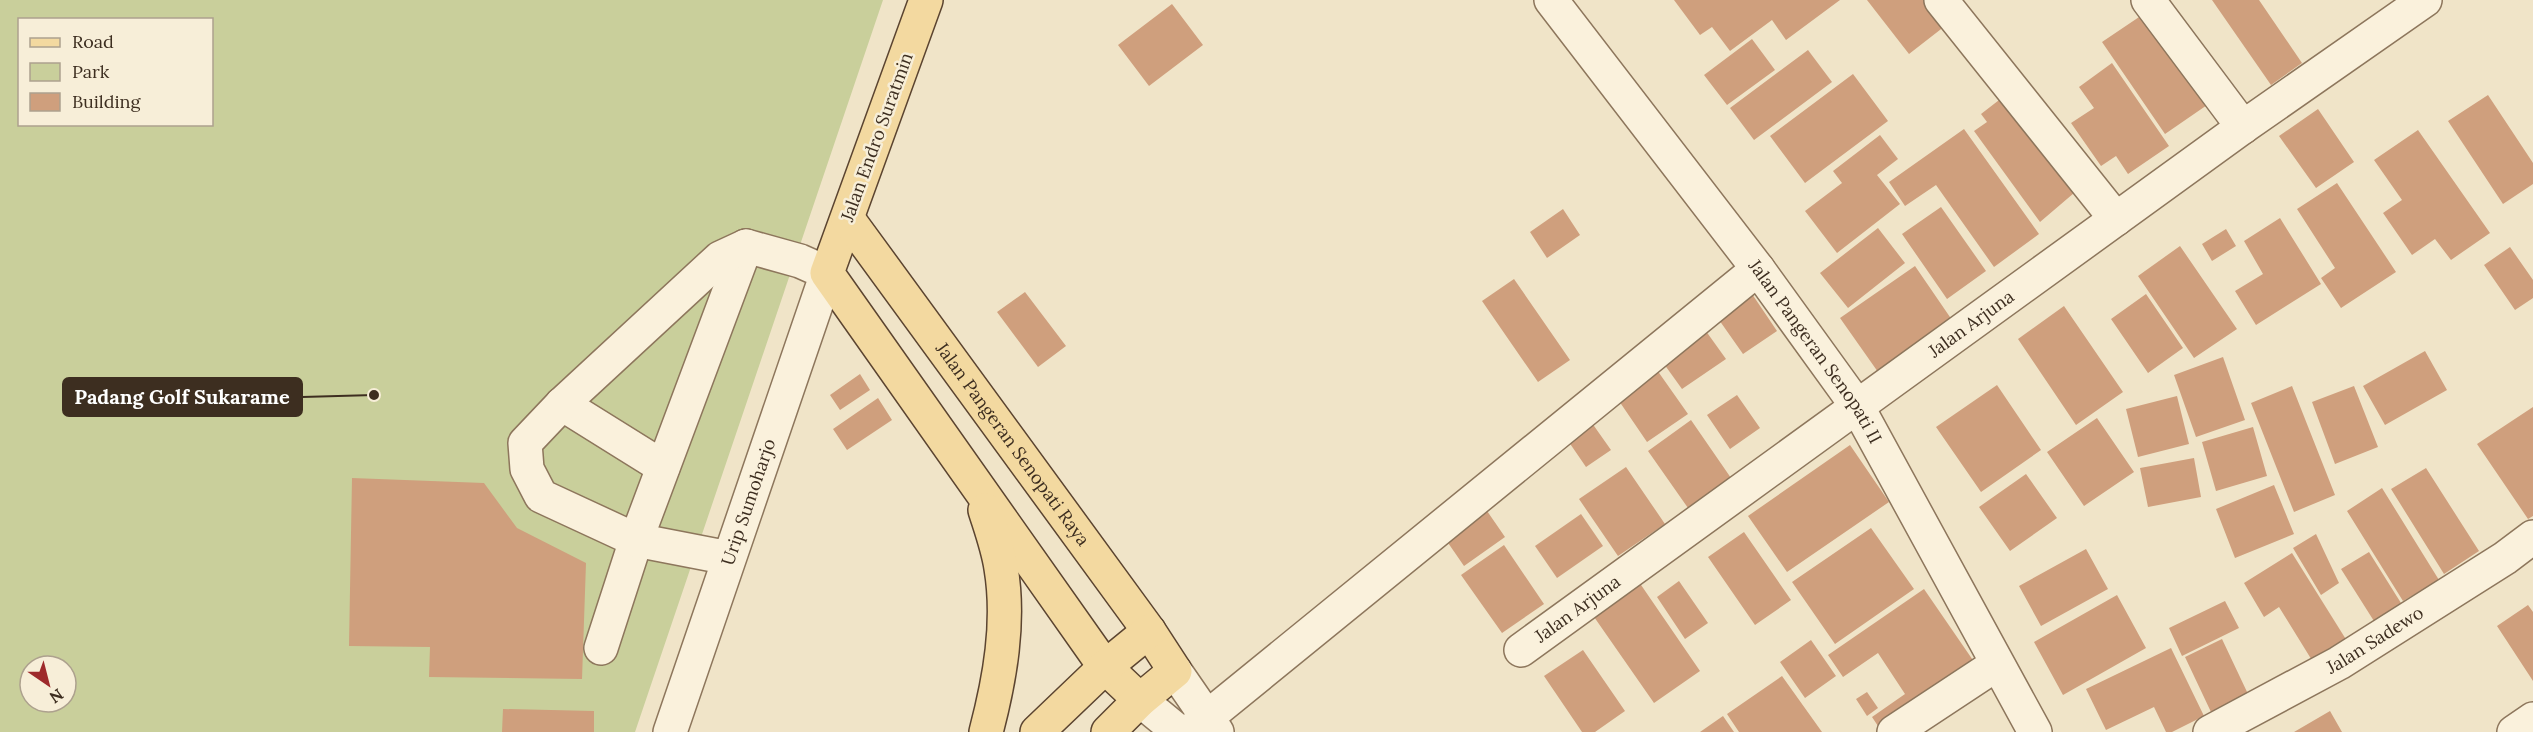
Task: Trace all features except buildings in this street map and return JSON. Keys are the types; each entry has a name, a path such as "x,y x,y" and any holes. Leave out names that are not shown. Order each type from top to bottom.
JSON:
{"main road":[{"name":"Jalan Endro Suratmin","path":"827,273 926,0"},
{"name":"Jalan Pangeran Senopati Raya","path":"848,219 1149,631 1175,671"},
{"path":"827,273 1105,667 1140,700"},
{"path":"979,486 1001,567 1005,615 996,691 986,732"},
{"path":"1037,732 1105,667 1149,631"},
{"path":"1108,732 1140,700 1175,671"}],"street":[{"path":"1941,0 2116,219"},
{"path":"2148,0 2243,127"},
{"name":"Jalan Arjuna","path":"1521,650 2243,127 2424,0"},
{"name":"Jalan Pangeran Senopati II","path":"1556,2 1758,269 1857,406 2035,732"},
{"path":"729,558 636,540 541,496 527,469 525,443 562,404 720,258 746,246 800,261 827,273"},
{"path":"601,648 636,540 746,246"},
{"path":"1198,728 1758,269"},
{"name":"Urip Sumoharjo","path":"670,732 827,273"},
{"path":"562,404 663,467"},
{"name":"Jalan Sadewo","path":"2210,732 2339,663 2505,558 2533,537"},
{"path":"1894,732 1997,664"},
{"path":"1175,671 1198,728"},
{"path":"1140,700 1198,728"},
{"path":"2514,732 2533,719"}],"green space":[{"path":"0,0 883,0 635,732 0,732"}],"place":[{"name":"Padang Golf Sukarame","path":"374,395"}]}
